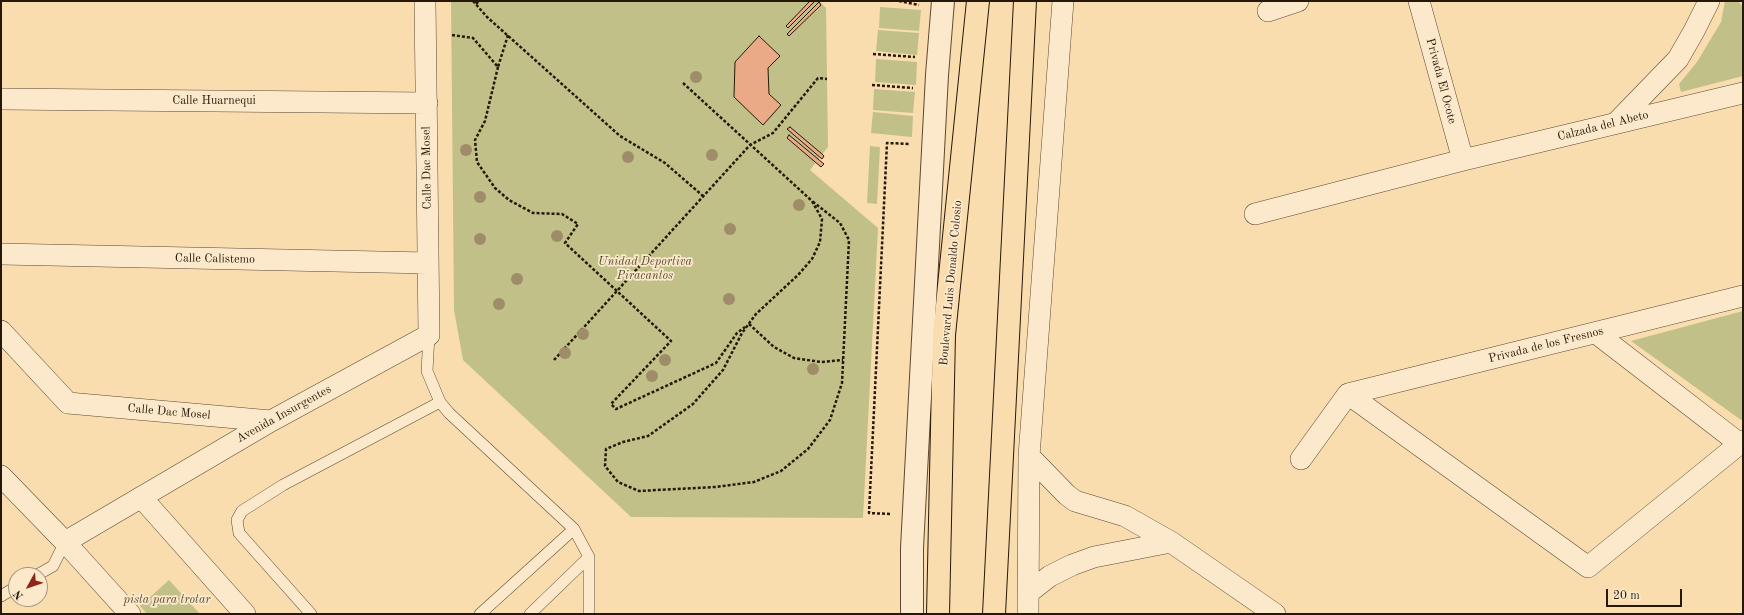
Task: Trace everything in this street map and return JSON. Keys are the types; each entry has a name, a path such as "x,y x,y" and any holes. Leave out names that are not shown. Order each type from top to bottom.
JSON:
{"main road":[{"name":"Boulevard Luis Donaldo Colosio","path":"938,614 944,335 978,1"},
{"path":"994,614 1025,1"}],"street":[{"name":"Calle Dac Mosel","path":"425,1 429,335"},
{"path":"912,614 913,532 937,75 943,1"},
{"path":"1028,614 1029,456 1063,1"},
{"path":"1268,12 1298,1"},
{"name":"Privada El Ocote","path":"1420,1 1463,160"},
{"path":"1616,123 1678,59 1709,1"},
{"name":"Calzada del Abeto","path":"1255,214 1463,160 1743,93"},
{"name":"Calle Huarnequi","path":"1,99 427,103"},
{"name":"Calle Calistemo","path":"1,254 428,263"},
{"name":"Privada de los Fresnos","path":"1348,394 1743,296"},
{"name":"Calle Dac Mosel","path":"1,331 68,403 271,420"},
{"path":"1301,459 1348,394 1588,566 1742,442 1596,333"},
{"name":"Avenida Insurgentes","path":"65,542 271,420 429,335"},
{"path":"1029,456 1066,495 1075,500 1125,516 1171,542 1275,614"},
{"path":"1,476 65,542 130,614"},
{"path":"141,497 245,614"},
{"path":"1028,593 1050,576 1072,565 1094,557 1171,542"}],"lane":[{"path":"429,335 427,371 440,402 449,413 574,529 589,557 589,614"},
{"path":"311,614 239,533 237,520 242,511 283,485 440,402"},
{"path":"480,614 574,529"},
{"path":"48,569 53,566 65,542"},
{"path":"530,614 589,557"}],"path":[{"path":"473,1 508,35 620,136 665,163 703,196"},
{"path":"476,4 479,1"},
{"path":"898,1 920,5"},
{"path":"452,35 473,38 498,67"},
{"path":"508,35 498,67 486,121 475,140 477,162 495,188 509,200 533,213 562,214 578,224 565,243 671,341 611,404 616,409 716,363 737,334 749,323"},
{"path":"874,54 916,57"},
{"path":"554,360 750,145 773,133 818,78 827,79"},
{"path":"683,83 812,201 840,223 849,240 842,383 830,420 808,449 781,471 754,482 715,487 639,491 618,482 604,466 606,449 623,442 648,436 693,404 723,370 742,333 756,314 798,275 812,259 820,242 822,219 812,201"},
{"path":"872,85 914,88"},
{"path":"897,514 869,513 882,232 887,143 917,145"},
{"path":"749,323 774,347 794,358 821,362 844,360"}],"green space":[{"name":"Unidad Deportiva Piracantos","path":"451,1 819,1 826,8 828,147 810,170 878,228 863,518 631,517 463,360 454,310"},
{"path":"1725,1 1738,1 1743,7 1743,76 1681,92 1679,84 1697,62 1721,22"},
{"path":"880,7 921,10 919,31 879,28"},
{"path":"878,30 919,33 917,55 876,51"},
{"path":"876,59 917,62 916,85 875,82"},
{"path":"874,89 915,92 913,113 873,110"},
{"path":"873,112 913,116 912,137 871,133"},
{"path":"870,146 880,147 877,204 867,203"},
{"path":"1743,311 1743,419 1741,420 1631,341"},
{"name":"pista para trotar","path":"169,580 200,614 147,614 140,606"}],"building":[{"path":"810,1 815,1 788,28 786,26"},
{"path":"819,2 821,5 789,36 787,34"},
{"path":"759,36 780,56 768,68 769,94 781,105 763,125 734,97 735,62"},
{"path":"790,127 824,156 822,159 787,129"},
{"path":"789,135 824,164 821,167 787,138"}]}
